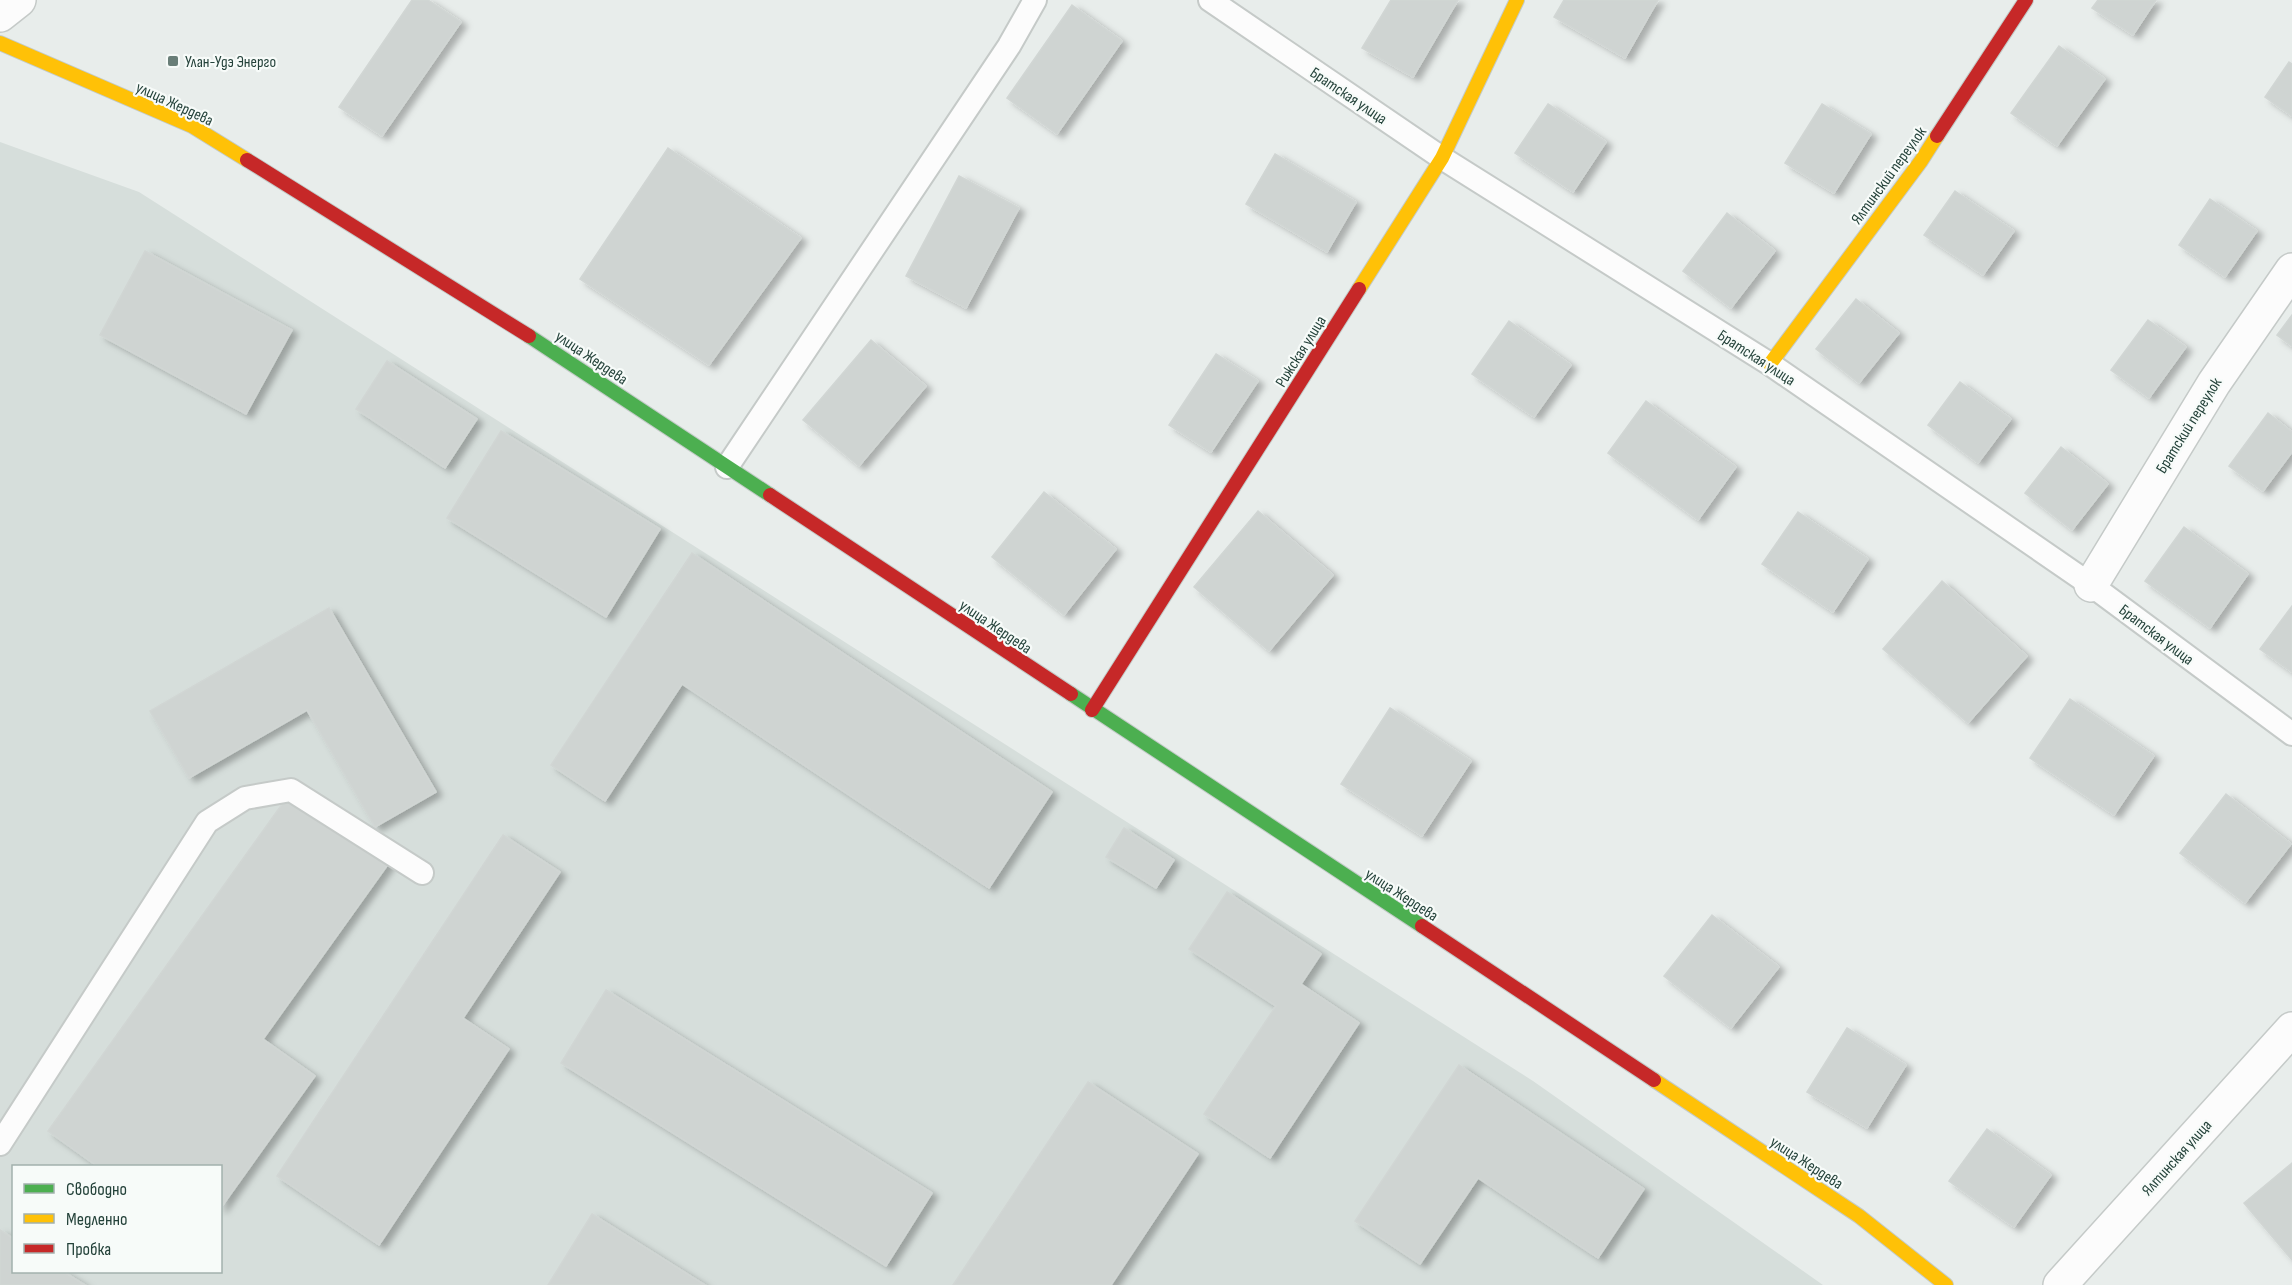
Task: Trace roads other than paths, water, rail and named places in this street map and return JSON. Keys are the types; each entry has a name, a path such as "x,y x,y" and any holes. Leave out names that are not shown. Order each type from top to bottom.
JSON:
{"main road":[{"name":"Рижская улица","path":"1092,710 1442,158 1517,0"},
{"name":"Ялтинский переулок","path":"1770,364 1921,161 2026,0"},
{"name":"улица Жердева","path":"0,43 192,126 504,319 1859,1216 1946,1285"}],"street":[{"path":"0,15 19,0"},
{"name":"Братский переулок","path":"2091,585 2214,383 2292,270"},
{"name":"Ялтинская улица","path":"2060,1285 2292,1029"}],"lane":[{"path":"727,467 1009,46 1035,0"},
{"name":"Братская улица","path":"1210,0 1442,158 1770,364 2091,585 2292,734"},
{"path":"0,1144 207,822 245,798 291,790 422,873"}],"place":[{"name":"Улан-Удэ Энерго","path":"173,61"}]}
